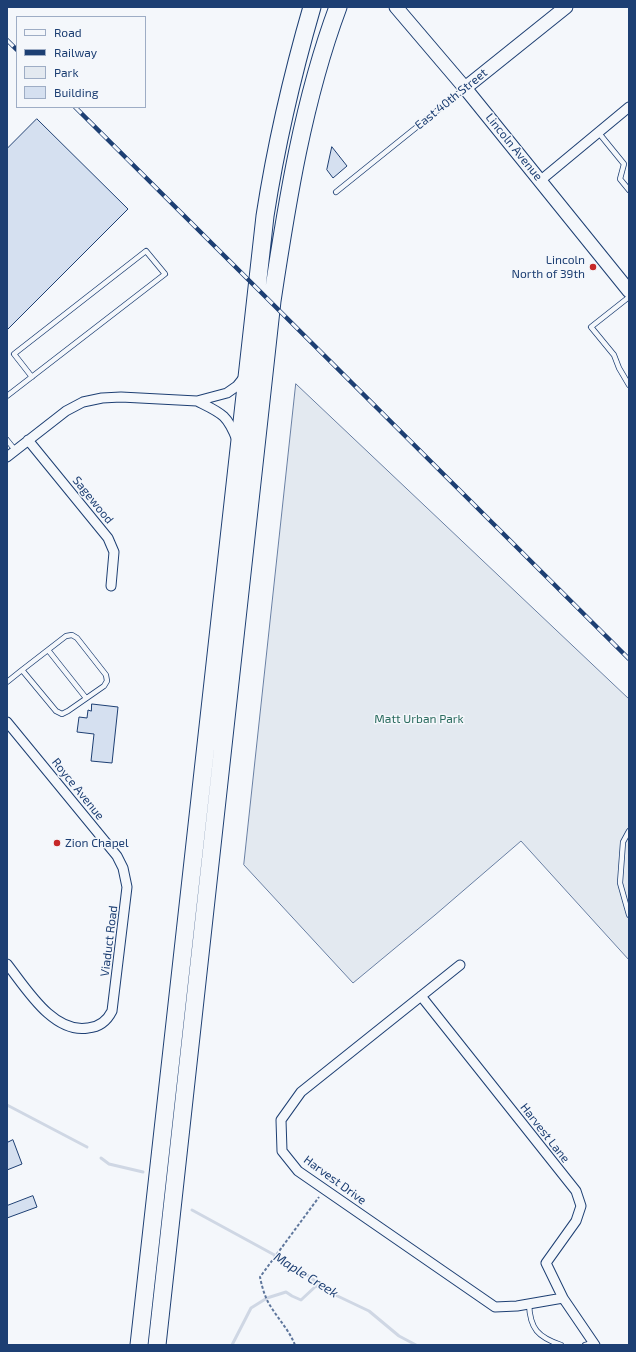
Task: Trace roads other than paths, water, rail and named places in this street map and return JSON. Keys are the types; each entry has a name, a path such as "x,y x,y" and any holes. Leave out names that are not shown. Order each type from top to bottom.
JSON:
{"highway":[{"path":"139,1345 265,216 273,166 295,66 312,7"},
{"path":"157,1345 272,301 286,211 299,143 320,65 338,7"}],"main road":[{"name":"Lincoln Avenue","path":"396,7 541,180 629,291"},
{"name":"East 40th Street","path":"465,88 566,7"}],"street":[{"path":"541,180 629,107"},
{"path":"7,457 66,411 92,400 121,397 197,401 222,395 231,391 240,383 247,373"},
{"path":"197,401 222,413 226,417 232,426 239,444"},
{"name":"Sagewood","path":"28,440 108,538 114,552 111,586"},
{"name":"Royce Avenue","path":"7,722 114,852 120,861 125,874"},
{"name":"Viaduct Road","path":"7,964 48,1014 64,1025 79,1029 86,1029 103,1023 112,1011 126,895 125,874"},
{"name":"Harvest Drive","path":"460,965 302,1092 281,1120 282,1151 298,1171 495,1307 517,1306 563,1298"},
{"name":"Harvest Lane","path":"421,996 576,1191 581,1206 576,1221 546,1263 563,1298"},
{"path":"563,1298 591,1344"}],"lane":[{"name":"East 40th Street","path":"336,192 465,88"},
{"path":"598,132 624,164 620,179 629,190"},
{"path":"7,396 32,377 165,274 146,251 14,354 32,377"},
{"path":"629,297 591,327 614,355 619,368 629,385"},
{"path":"7,440 15,450"},
{"path":"7,682 22,670 66,636 72,635 77,638 106,675 107,681 104,686 62,714 56,711 22,670"},
{"path":"48,650 86,698"},
{"path":"629,831 623,842 620,883 629,915"},
{"path":"529,1304 531,1324 536,1332 561,1345"}],"waterway":[{"name":"Maple Creek","path":"7,1105 87,1147"},
{"name":"Maple Creek","path":"101,1158 109,1164 143,1172"},
{"name":"Maple Creek","path":"192,1210 280,1258 310,1277 327,1291 369,1311 399,1336 416,1345"},
{"path":"232,1345 251,1308 267,1298 286,1292 301,1300 316,1286 324,1290"}],"railway":[{"path":"7,40 16,49"},
{"path":"76,108 629,659"}],"place":[{"name":"Lincoln North of 39th","path":"593,267"},
{"name":"Zion Chapel","path":"57,843"}],"park label":[{"name":"Matt Urban Park","path":"419,719"}]}
